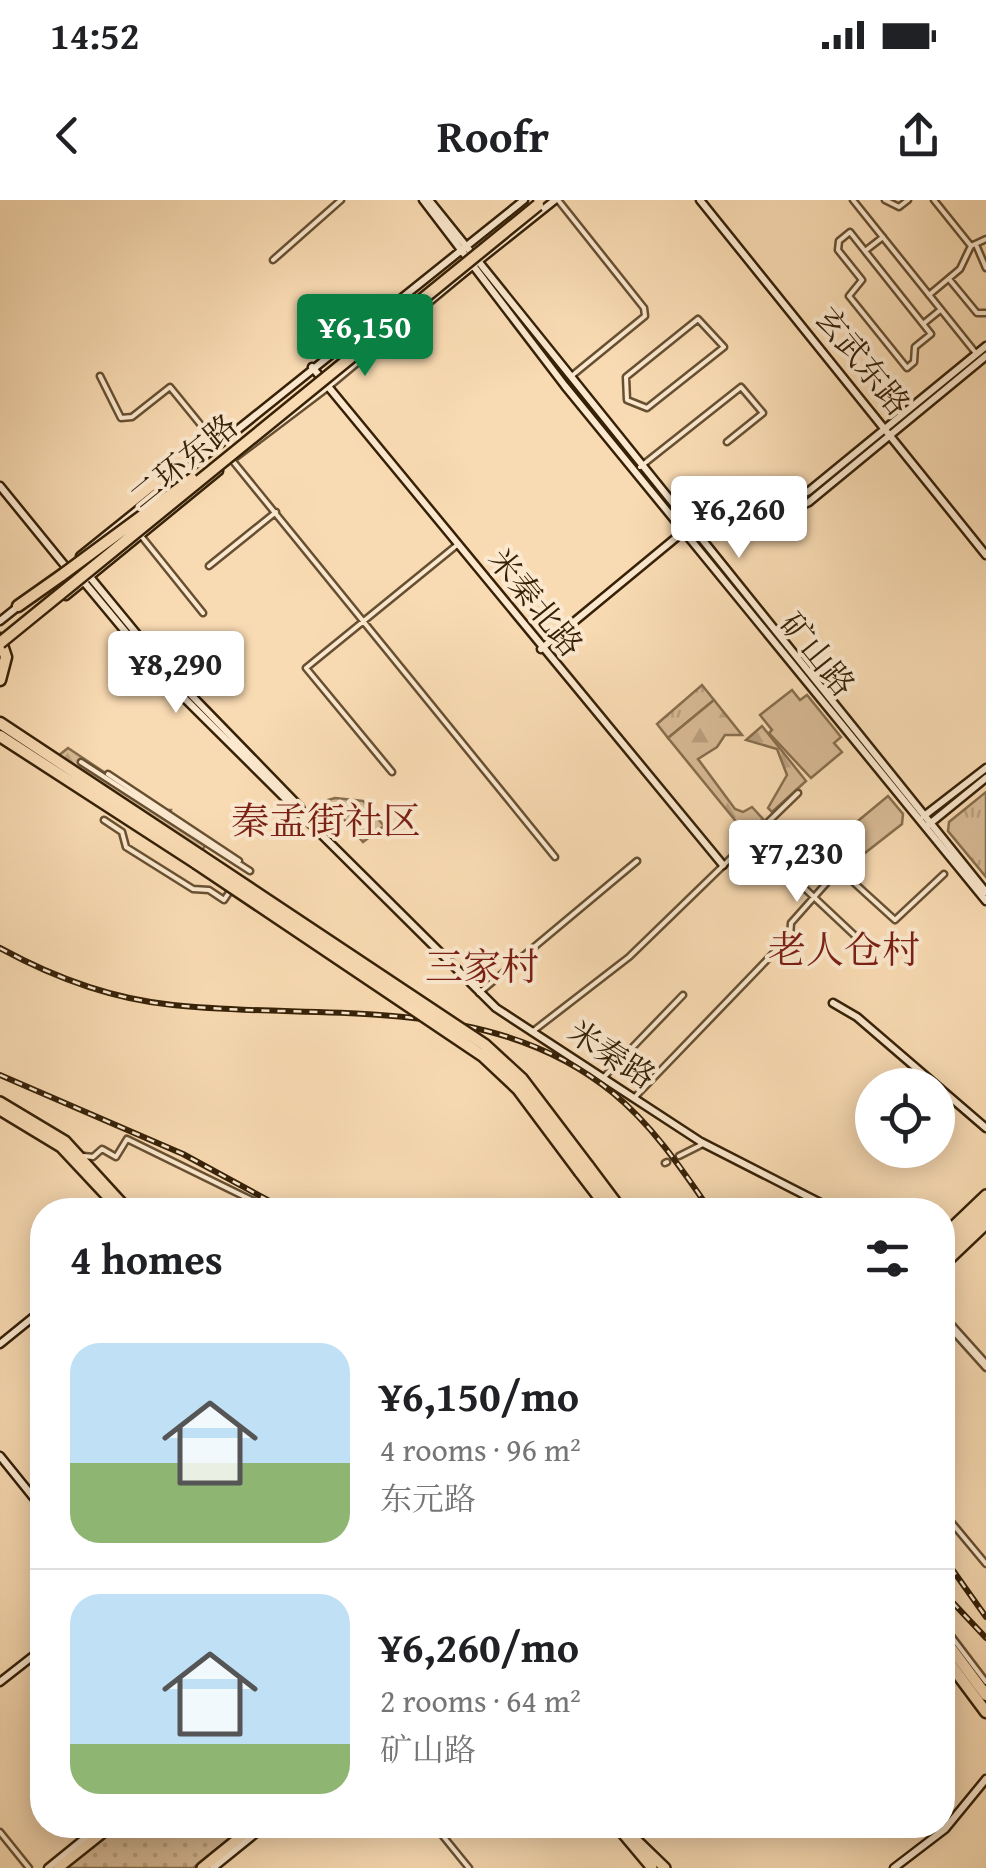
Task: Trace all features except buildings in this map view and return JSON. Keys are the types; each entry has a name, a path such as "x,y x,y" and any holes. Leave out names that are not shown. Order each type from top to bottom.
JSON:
{"highway":[{"name":"二环东路","path":"0,639 539,202"},
{"path":"18,606 160,498 195,480"},
{"path":"36,619 195,480"},
{"path":"0,639 6,655 0,680"},
{"path":"0,723 198,860"},
{"path":"0,736 485,1045 522,1079 602,1198"},
{"path":"584,1169 610,1198"},
{"path":"955,1653 986,1694"},
{"path":"955,1670 986,1712"}],"main road":[{"path":"3,1111 53,1132 117,1198"},
{"path":"3,1111 61,1147 109,1198"},
{"path":"955,1224 986,1195"},
{"path":"955,1233 986,1204"},
{"path":"955,1243 986,1213"},
{"path":"955,1254 986,1224"},
{"path":"58,1868 96,1838"},
{"path":"202,1868 239,1838"},
{"path":"630,1838 656,1868"},
{"path":"633,1838 656,1868"}],"street":[{"path":"273,260 341,200"},
{"name":"矿山路","path":"426,200 466,248 474,266 986,901"},
{"path":"0,486 64,571 524,200"},
{"path":"6,655 9,642 36,619 556,200 644,308 645,316 574,374"},
{"name":"玄武东路","path":"700,200 986,555"},
{"path":"853,200 982,359"},
{"path":"886,200 899,207 908,200"},
{"path":"934,200 986,268"},
{"path":"850,232 865,251 931,334 915,347 914,362 907,368 849,296 862,280 838,250 839,241 850,232"},
{"path":"865,251 883,237"},
{"path":"929,295 986,239"},
{"name":"矿山路","path":"474,266 689,531"},
{"path":"949,279 976,314 986,313"},
{"path":"923,324 940,310"},
{"path":"698,319 724,346 648,408 627,400 626,378 698,319"},
{"path":"541,649 689,531 791,512 982,359 986,346"},
{"name":"米秦北路","path":"314,369 541,649 658,782 724,865"},
{"path":"100,376 121,418 132,417 170,387 219,448"},
{"path":"640,467 742,386 763,413 727,442"},
{"path":"232,460 554,857"},
{"path":"208,566 276,512"},
{"path":"142,537 203,613"},
{"path":"392,772 306,668 458,546"},
{"name":"米秦路","path":"89,576 163,677 478,993 703,1144 810,1198"},
{"path":"0,621 18,606"},
{"path":"81,762 248,868"},
{"path":"925,822 986,768"},
{"path":"108,774 248,868"},
{"path":"925,822 986,778"},
{"path":"532,1032 629,957 798,793"},
{"path":"104,820 122,832 126,847 193,889 209,890 224,900 248,868"},
{"name":"矿山路","path":"925,822 986,892"},
{"path":"751,838 867,948"},
{"path":"478,993 637,861"},
{"path":"634,1098 790,936 792,923 840,870 895,920 944,874"},
{"path":"603,1078 683,995"},
{"path":"833,1003 871,1028 986,1128"},
{"path":"80,1156 93,1157 102,1149 116,1157 127,1140 247,1198"},
{"path":"679,1156 703,1144"},
{"path":"0,1344 30,1320"},
{"path":"955,1331 986,1366"},
{"path":"0,1456 30,1493"},
{"path":"955,1526 986,1564"},
{"path":"955,1641 986,1682"},
{"path":"0,1682 30,1658"},
{"path":"955,1822 986,1782"},
{"path":"0,1832 29,1868"},
{"path":"48,1868 85,1838"},
{"path":"213,1868 250,1838"},
{"path":"445,1838 469,1868"},
{"path":"897,1868 938,1838"},
{"path":"58,1868 69,1851"}],"green space":[{"path":"702,685 714,700 668,738 657,724"},
{"path":"792,690 800,700 807,695 841,737 834,743 842,752 811,778 769,733 772,730 760,715"},
{"path":"714,700 742,735 725,735 717,747 698,759 735,809 743,812 752,807 763,819 747,835 668,738"},
{"path":"762,726 806,781 772,812 768,808 787,775 777,749 746,740"},
{"path":"68,748 161,810 171,810 169,820 207,842 202,851 58,756"},
{"path":"986,792 986,877 948,831 949,822"},
{"path":"888,796 903,814 902,824 865,853 847,830"},
{"path":"328,800 363,801 384,826 363,842"},
{"path":"101,1838 231,1838 193,1868 64,1868"}],"railway":[{"path":"0,948 84,985 150,1002 402,1017 513,1038 565,1061 613,1093 654,1133 702,1198"},
{"path":"0,1075 183,1154 264,1198"},
{"path":"955,1573 986,1617"},
{"path":"955,1605 986,1638"}],"district":[{"name":"秦孟街社区","path":"326,820"},
{"name":"老人仓村","path":"844,949"},
{"name":"三家村","path":"482,966"}]}
